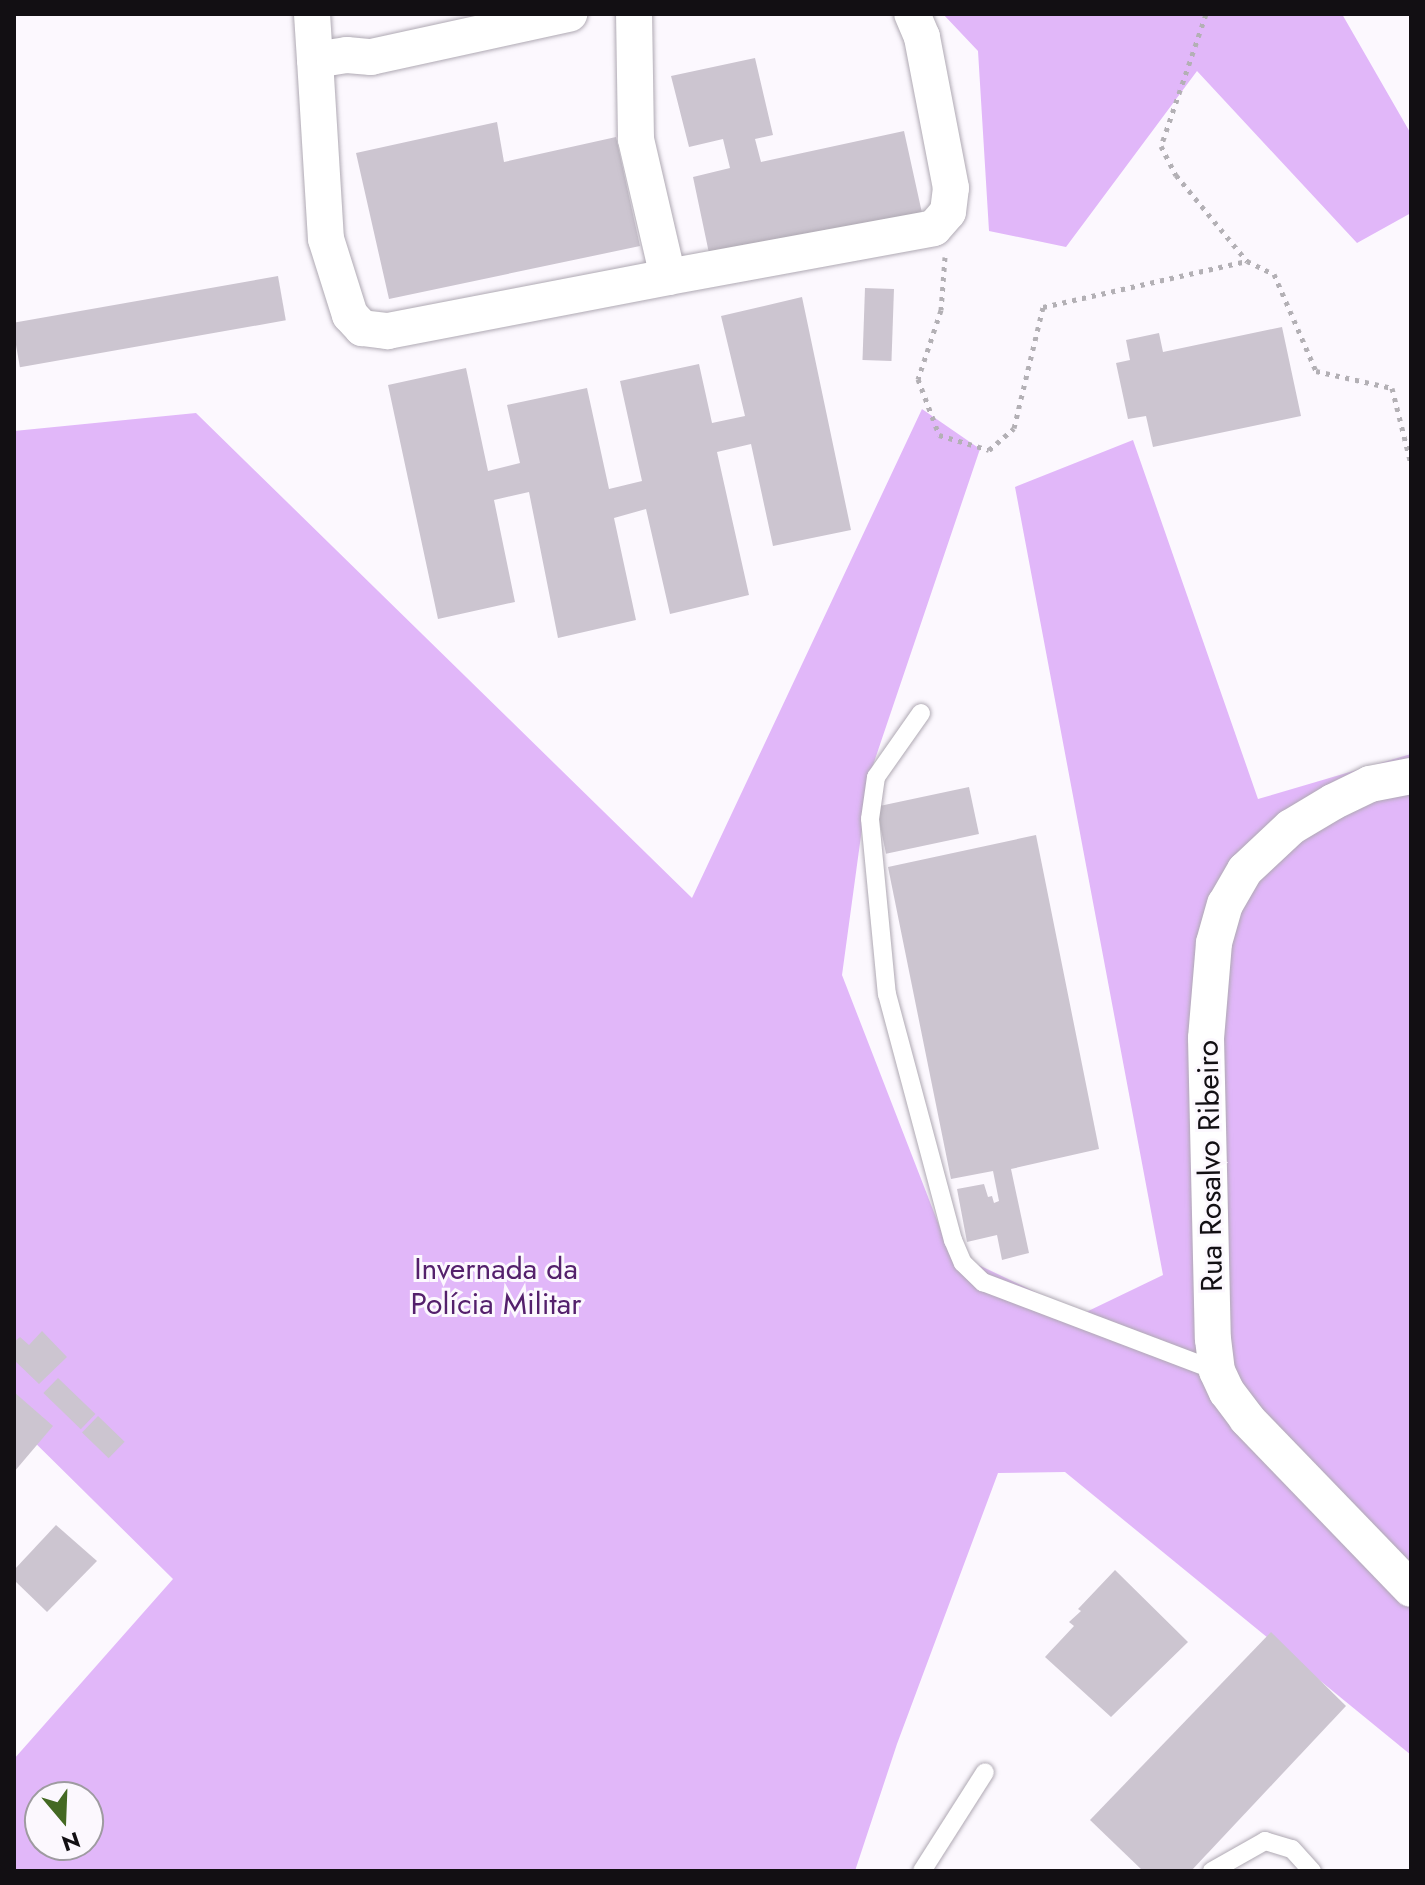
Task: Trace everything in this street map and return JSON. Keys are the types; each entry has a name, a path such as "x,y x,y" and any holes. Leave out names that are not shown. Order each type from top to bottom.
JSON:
{"street":[{"path":"312,14 326,239 350,315 362,328 388,331 934,228 948,212 951,188 922,37 912,14"},
{"path":"315,60 347,55 371,57 569,14"},
{"path":"634,14 636,139 668,277"},
{"name":"Rua Rosalvo Ribeiro","path":"1411,776 1370,784 1291,827 1245,870 1225,904 1214,943 1206,1038 1213,1339 1217,1371 1227,1392 1247,1419 1411,1589"}],"lane":[{"path":"921,713 876,777 870,819 887,994 953,1240 963,1263 983,1282 1217,1371"},
{"path":"922,1871 985,1772"},
{"path":"1212,1871 1265,1841 1292,1849 1312,1871"}],"path":[{"path":"1206,14 1161,146 1176,175 1247,261 1274,274 1316,371 1392,388 1411,464"},
{"path":"948,212 941,310 918,379 939,435 989,450 1014,428 1043,307 1247,261"}],"green space":[{"path":"943,14 1342,14 1411,134 1411,213 1357,243 1197,71 1066,247 989,231 978,51"},
{"name":"Invernada da Polícia Militar","path":"922,409 980,449 869,777 842,975 949,1251 1082,1314 1163,1275 1015,487 1133,440 1258,799 1411,754 1411,1755 1065,1472 998,1473 897,1744 855,1871 14,1871 14,1759 173,1579 14,1422 14,431 196,413 692,898"}],"building":[{"path":"755,58 773,135 755,139 761,162 904,131 922,213 710,258 693,177 730,168 723,139 689,147 671,76"},
{"path":"497,122 504,162 616,137 640,246 389,299 356,153"},
{"path":"278,276 286,320 20,367 14,323"},
{"path":"865,288 894,289 891,361 862,360"},
{"path":"802,297 851,530 773,546 751,444 717,452 749,595 670,614 646,509 614,518 636,620 558,638 529,492 494,500 515,602 438,619 388,385 466,368 488,471 520,463 507,405 587,388 609,489 642,481 620,381 699,364 712,423 745,416 721,316"},
{"path":"1282,327 1301,416 1153,447 1146,416 1128,419 1116,363 1130,360 1126,340 1159,333 1163,352"},
{"path":"969,787 979,834 886,854 876,807"},
{"path":"1036,835 1099,1149 1011,1169 1029,1253 1002,1260 997,1235 967,1242 957,1189 984,1184 988,1197 992,1196 994,1203 999,1201 993,1171 951,1179 888,867"},
{"path":"42,1331 67,1357 39,1384 14,1360 14,1342 20,1337 29,1345"},
{"path":"58,1378 95,1414 81,1429 43,1393"},
{"path":"14,1392 53,1426 14,1472"},
{"path":"98,1416 125,1442 109,1458 82,1433"},
{"path":"56,1525 97,1561 47,1612 14,1580 14,1570"},
{"path":"1115,1570 1188,1642 1111,1717 1045,1657 1074,1626 1069,1622 1081,1611 1078,1609"},
{"path":"1271,1632 1346,1706 1191,1871 1143,1871 1090,1820"}]}
